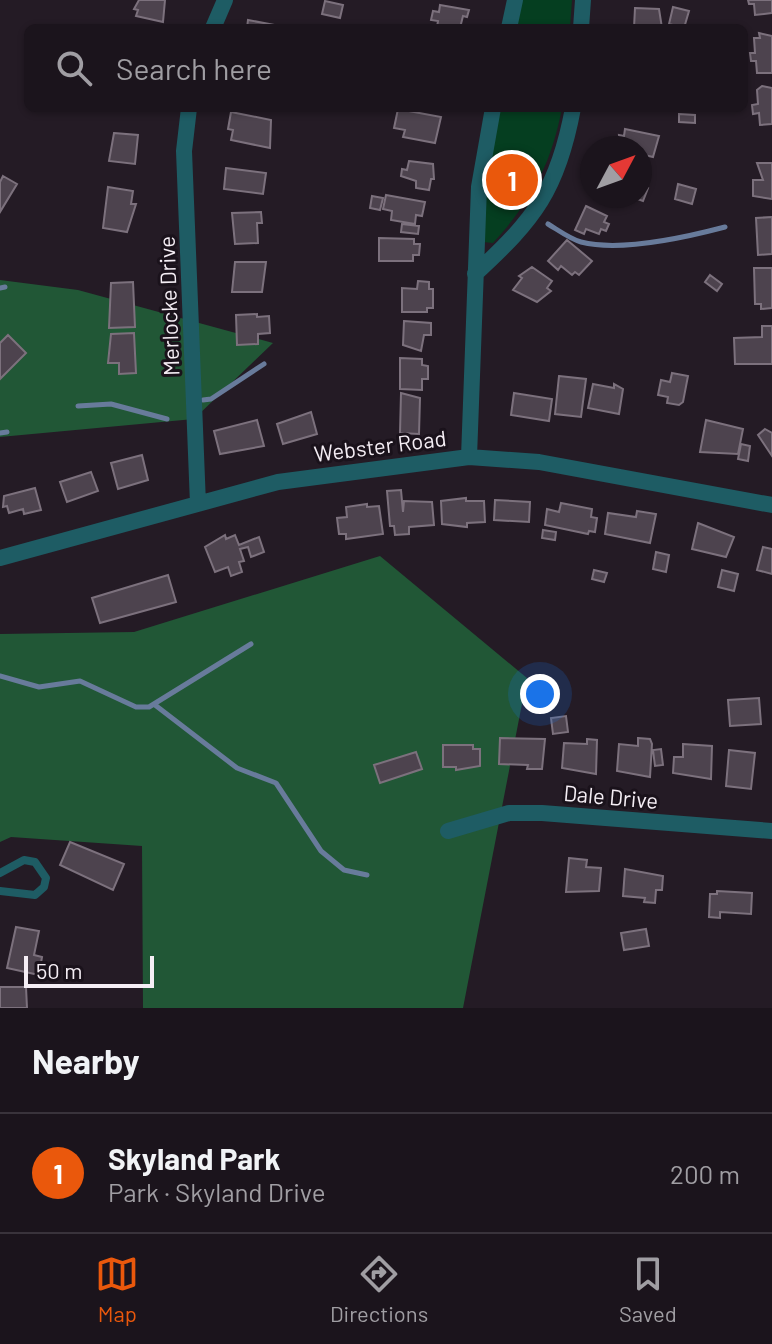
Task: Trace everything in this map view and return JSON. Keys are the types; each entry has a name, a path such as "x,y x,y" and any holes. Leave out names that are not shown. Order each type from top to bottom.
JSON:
{"street":[{"path":"215,24 225,0"},
{"path":"510,24 515,0"},
{"path":"581,24 583,0"},
{"name":"Merlocke Drive","path":"189,112 184,151 198,504"},
{"path":"469,457 479,187 492,112"},
{"path":"475,274 502,250 548,191 560,165 572,112"},
{"name":"Webster Road","path":"0,558 309,476 469,457 539,462 772,505"},
{"name":"Dale Drive","path":"448,831 509,813 542,813 772,831"}],"lane":[{"path":"0,873 24,860 35,862 46,878 44,887 35,895 0,891"}],"green space":[{"path":"520,0 572,0 570,24 515,24"},
{"path":"497,112 561,112 552,147 538,181 519,212 493,243 483,242 483,198"},
{"path":"0,280 78,290 273,343 194,419 0,437"},
{"path":"380,556 527,678 463,1008 143,1008 142,846 11,837 0,842 0,634 134,632"}],"building":[{"path":"139,0 165,0 163,22 136,16 138,10 134,9"},
{"path":"748,0 772,0 772,13 755,15 754,4 749,4"},
{"path":"325,1 343,5 340,18 322,14"},
{"path":"440,5 469,10 461,24 438,24 438,21 431,20 433,11 439,12"},
{"path":"673,7 689,11 685,24 669,24"},
{"path":"635,8 659,9 661,24 634,24"},
{"path":"248,20 269,24 248,24"},
{"path":"759,33 772,36 772,73 757,73 756,61 751,61 750,53 755,53 754,38 760,38"},
{"path":"762,86 772,88 772,124 760,125 759,113 753,114 752,105 758,104 757,90"},
{"path":"231,112 271,120 270,148 231,140 233,130 228,129"},
{"path":"397,112 441,117 435,143 403,137 405,130 394,128"},
{"path":"679,114 695,115 695,123 679,122"},
{"path":"625,129 659,136 653,157 652,136 624,136"},
{"path":"114,133 138,135 135,164 109,161"},
{"path":"409,161 433,164 434,179 431,179 429,190 416,188 416,181 401,176 402,169 407,170"},
{"path":"757,163 772,163 772,199 753,196 753,180 763,180"},
{"path":"226,168 266,173 263,194 224,189"},
{"path":"3,176 17,184 0,212 0,182"},
{"path":"678,184 696,189 692,204 675,199"},
{"path":"108,187 133,191 131,204 136,204 127,232 103,228"},
{"path":"386,195 425,202 422,216 416,215 415,224 391,220 392,211 383,209"},
{"path":"372,196 383,198 380,210 370,208"},
{"path":"585,208 607,216 604,222 609,224 606,231 601,229 599,234 586,229 584,234 575,230"},
{"path":"261,212 262,223 257,223 258,243 235,244 232,213"},
{"path":"772,217 772,254 758,255 756,218"},
{"path":"402,224 419,226 418,234 401,232"},
{"path":"379,238 414,239 414,244 420,244 419,255 413,255 413,261 379,261"},
{"path":"567,240 592,261 579,275 575,272 572,275 561,266 558,270 548,261"},
{"path":"235,262 266,262 262,292 232,292"},
{"path":"532,267 552,281 547,288 551,291 537,302 513,290 522,278 519,276"},
{"path":"754,268 772,268 772,308 761,309 761,304 755,304"},
{"path":"710,275 722,284 717,291 705,282"},
{"path":"418,281 429,282 429,289 433,289 433,308 427,308 427,312 402,312 402,288 417,289"},
{"path":"133,282 135,327 109,328 111,283"},
{"path":"257,314 257,317 269,316 270,333 258,334 258,344 237,345 236,315"},
{"path":"404,321 431,323 431,335 424,335 421,351 403,345"},
{"path":"762,326 772,326 772,364 735,364 734,338 762,337"},
{"path":"134,333 136,373 119,374 119,363 108,363 111,334"},
{"path":"8,335 26,353 0,379 0,343"},
{"path":"400,358 422,359 422,365 428,366 428,379 422,379 422,390 400,389"},
{"path":"672,373 688,376 683,402 679,405 667,403 668,397 658,395 661,380 670,382"},
{"path":"559,376 586,379 581,417 555,414"},
{"path":"593,384 614,388 614,384 623,389 619,414 588,408"},
{"path":"401,393 420,398 419,434 400,433"},
{"path":"514,393 552,399 549,421 511,415"},
{"path":"311,412 317,434 283,444 277,424"},
{"path":"257,420 264,446 220,454 214,431"},
{"path":"706,420 743,429 738,454 700,452"},
{"path":"765,429 772,433 772,456 758,435"},
{"path":"741,444 750,446 748,461 738,459"},
{"path":"142,455 148,480 118,489 111,463"},
{"path":"91,472 98,491 67,502 60,482"},
{"path":"35,488 41,510 24,514 23,509 9,513 7,506 3,507 4,496"},
{"path":"401,490 403,512 404,501 432,502 434,525 409,527 409,534 395,535 394,526 390,526 387,491"},
{"path":"466,498 466,501 484,501 485,522 467,523 467,527 442,524 441,501"},
{"path":"495,500 530,502 529,522 494,520"},
{"path":"561,503 592,509 591,517 597,518 595,532 589,531 588,534 545,525 547,509 559,512"},
{"path":"367,504 367,507 379,506 383,534 346,539 346,534 339,534 337,518 347,517 346,507"},
{"path":"637,511 656,514 650,543 605,534 608,513 636,517"},
{"path":"698,523 734,537 726,557 692,549"},
{"path":"543,530 556,532 555,540 542,538"},
{"path":"225,535 226,539 235,535 239,545 259,537 264,552 251,557 248,547 240,549 244,561 239,562 242,572 231,576 228,567 215,572 205,547"},
{"path":"763,547 772,549 772,574 757,570"},
{"path":"656,552 669,555 666,572 653,569"},
{"path":"594,570 607,573 604,582 592,579"},
{"path":"722,570 738,574 734,591 718,587"},
{"path":"168,575 176,602 100,623 92,598"},
{"path":"759,698 761,724 730,726 728,700"},
{"path":"566,716 568,732 553,734 551,718"},
{"path":"500,738 545,739 542,769 499,764"},
{"path":"638,738 650,739 652,744 650,777 617,771 619,744 638,746"},
{"path":"587,739 597,740 596,774 562,768 564,743 587,744"},
{"path":"683,744 712,746 711,779 673,773 674,757 683,757"},
{"path":"443,745 473,745 473,749 480,749 480,766 456,770 456,767 443,767"},
{"path":"661,749 663,765 655,766 653,750"},
{"path":"729,750 755,753 751,789 726,786"},
{"path":"416,752 422,769 380,783 374,765"},
{"path":"70,842 124,864 113,890 60,865"},
{"path":"569,858 587,860 586,867 601,868 599,891 566,892"},
{"path":"625,869 663,876 662,890 656,890 655,903 644,902 645,898 623,896"},
{"path":"717,891 752,893 751,914 720,912 720,918 709,917 710,894 717,894"},
{"path":"16,927 39,931 34,955 42,957 39,975 7,968"},
{"path":"646,929 649,946 624,950 621,933"},
{"path":"0,987 26,987 27,1008 0,1008"}],"waterway":[{"path":"548,224 568,237 597,245 673,239 725,227"},
{"path":"0,288 5,287"},
{"path":"203,400 211,399 264,364"},
{"path":"78,406 111,404 167,419"},
{"path":"0,433 7,432"},
{"path":"0,676 39,687 80,681 136,707 149,707 251,644"},
{"path":"155,705 237,768 276,783 321,851 344,870 367,875"}],"place":[{"name":"Skyland Park","path":"512,180"}]}
